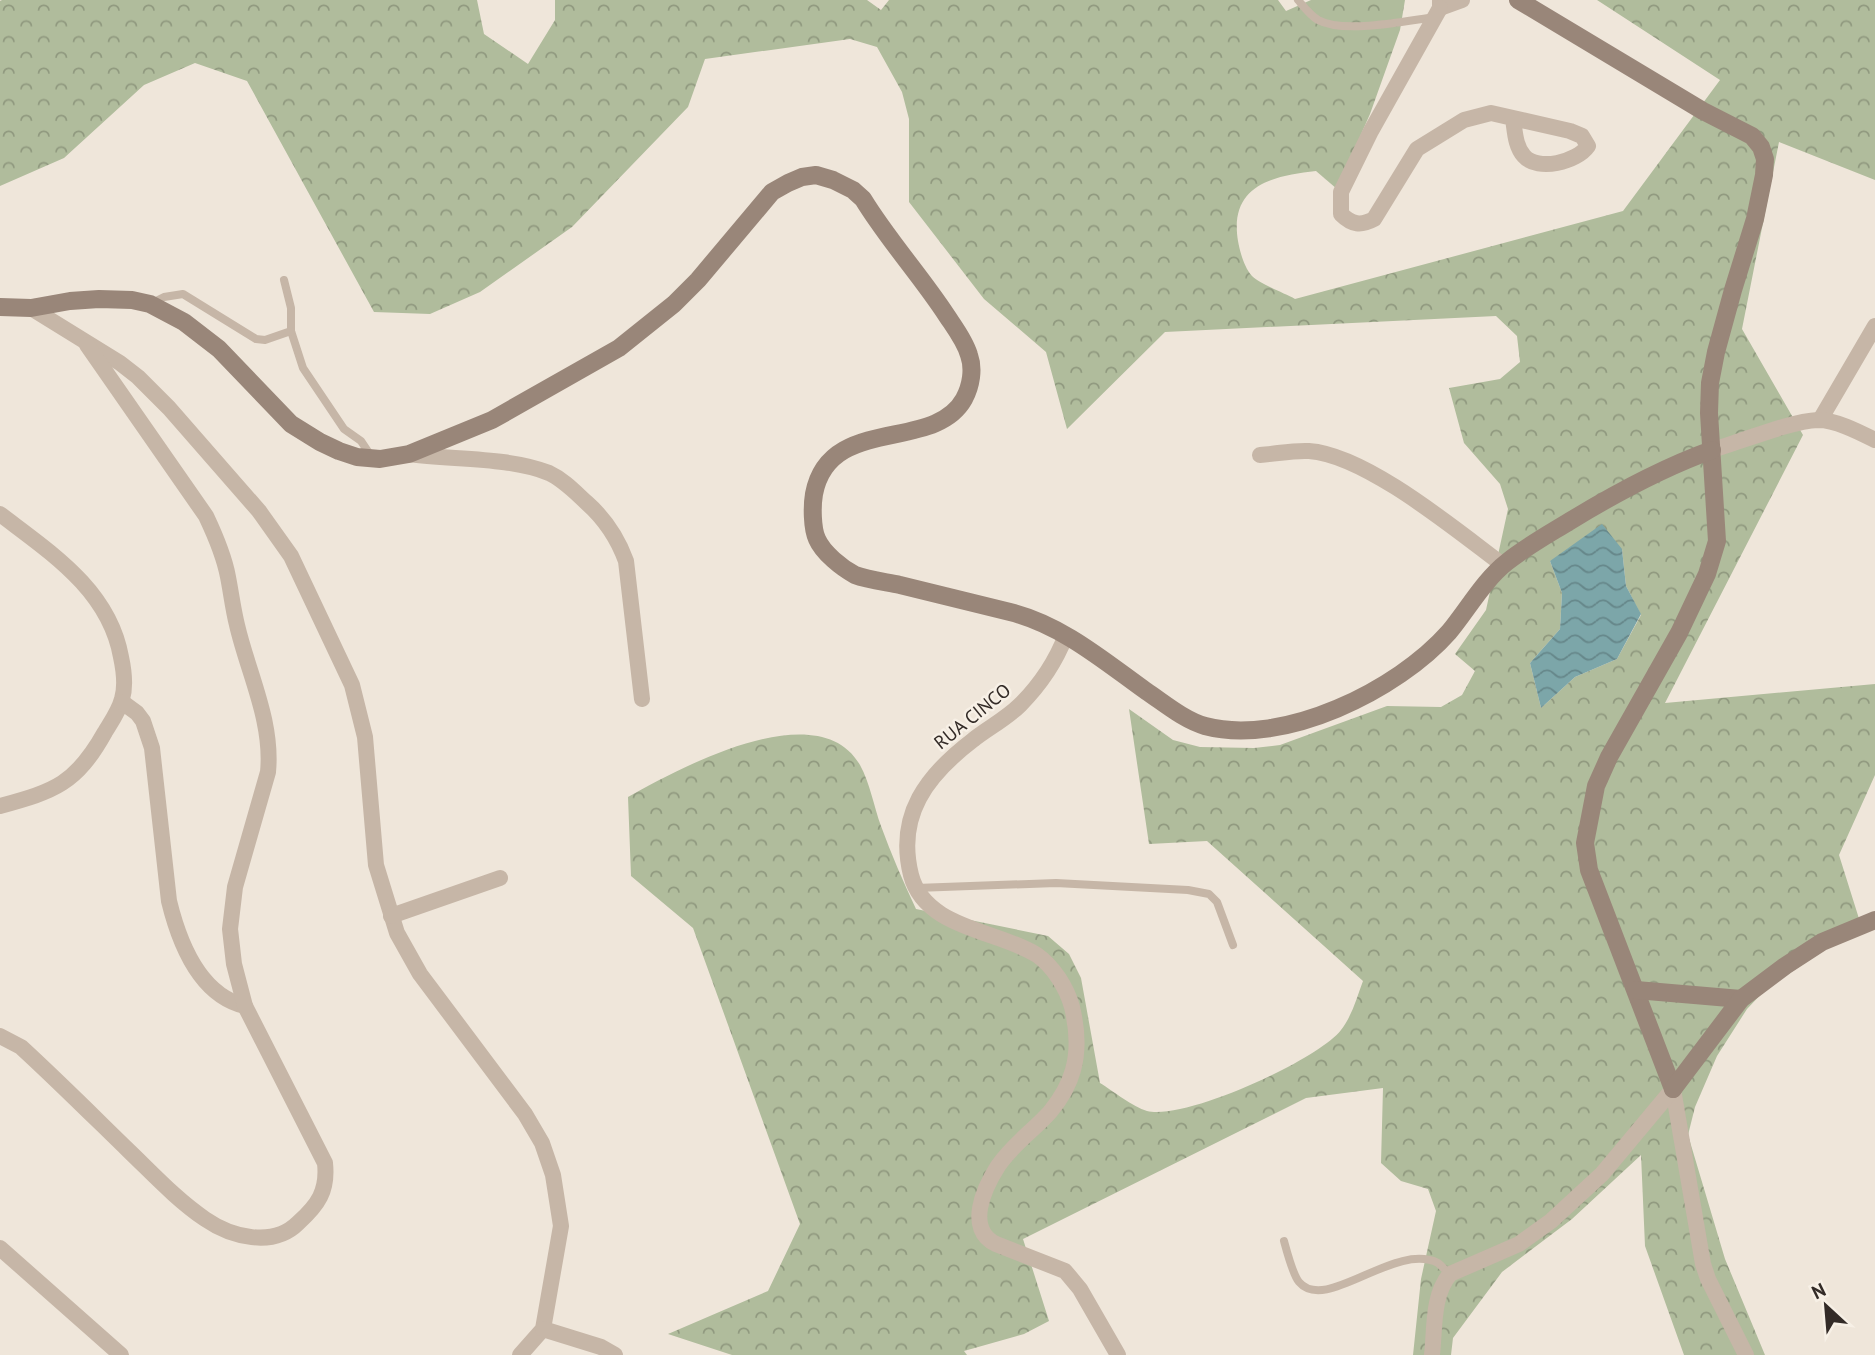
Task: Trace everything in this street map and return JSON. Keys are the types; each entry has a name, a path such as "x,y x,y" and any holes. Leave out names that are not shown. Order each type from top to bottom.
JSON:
{"street":[{"path":"1462,0 1438,8 1341,192 1341,214 1355,224 1374,219 1417,149 1464,120 1491,113 1513,119"},
{"path":"1518,0 1703,111 1752,136 1761,147 1765,159 1755,219 1716,352 1710,383 1717,541 1707,574 1679,633 1609,757 1596,786 1585,844 1589,870 1673,1089 1703,1264 1746,1355"},
{"path":"409,454 492,420 619,348 651,324 698,280 772,192 802,177 816,175 833,180 853,190 863,199 936,299 963,342 972,370 963,401 948,415 932,425 869,440 844,450 830,460 817,477 812,501 817,539 830,557 855,575 1019,614 1066,635 1166,705 1202,725 1236,731 1284,727 1345,705 1386,685 1448,633 1503,565 1605,500 1662,469 1712,450 1783,428 1820,420 1855,430 1875,440"},
{"path":"0,307 32,308 99,299 132,300 150,304 184,322 219,349 291,424 340,451 373,459 409,454 530,466 567,484 592,507 620,544 626,561 642,699"},
{"path":"32,308 120,363 169,408 259,511 291,556 352,685 365,737 376,865 391,916 420,974 525,1114 542,1143 555,1186 561,1226 543,1329 520,1355"},
{"path":"1820,420 1875,326"},
{"path":"0,1036 21,1047 166,1188 206,1220 233,1232 257,1238 273,1238 293,1229 320,1198 327,1181 325,1163 245,1006 234,964 230,929 235,887 268,772 269,754 265,723 237,625 228,574 206,516 88,345"},
{"path":"1260,455 1309,451 1336,457 1375,476 1422,505 1503,565"},
{"path":"0,514 76,574 108,615 118,638 125,685 122,702 92,755 77,773 63,784 38,795 0,806"},
{"name":"RUA CINCO","path":"916,888 909,859 908,830 916,800 951,758 1017,708 1029,695 1050,668 1066,635"},
{"path":"122,702 143,721 152,748 169,901 174,922 190,959 206,983 229,1002 245,1006"},
{"path":"391,916 500,877"},
{"path":"916,888 928,904 959,924 1036,955 1050,967 1070,1000 1077,1040 1073,1071 1050,1111 999,1165 984,1196 980,1230 987,1240 1021,1256 1053,1265 1072,1277 1118,1355"},
{"path":"1432,1355 1439,1296 1450,1274 1520,1244 1560,1214 1602,1174 1673,1089 1741,999 1822,942 1875,920"},
{"path":"1636,990 1741,999"},
{"path":"0,1248 121,1355"},
{"path":"543,1329 601,1347 615,1355"}],"lane":[{"path":"1298,0 1321,22 1361,27 1438,8"},
{"path":"284,281 291,308 291,331 303,368 344,429 365,445 373,459"},
{"path":"150,304 164,296 183,294 256,339 265,340 291,331"},
{"path":"916,888 1056,883 1188,890 1209,894 1217,902 1233,945"},
{"path":"1284,1241 1299,1282 1311,1290 1329,1290 1388,1264 1411,1258 1437,1263 1450,1274"}],"green space":[{"path":"477,0 484,34 528,64 555,20 555,0 867,0 881,10 889,0 1278,0 1286,11 1311,0 1405,0 1400,30 1370,114 1337,189 1316,171 1299,173 1257,187 1247,196 1240,208 1237,222 1238,241 1247,268 1256,279 1295,299 1623,211 1720,80 1597,0 1875,0 1875,180 1779,142 1742,329 1803,435 1665,703 1875,684 1875,775 1839,855 1861,925 1766,989 1747,1009 1717,1056 1695,1107 1688,1135 1725,1259 1765,1355 1684,1355 1645,1246 1641,1155 1572,1219 1502,1272 1453,1338 1451,1355 1413,1355 1421,1279 1436,1211 1428,1189 1401,1181 1381,1163 1383,1088 1306,1098 1023,1239 1049,1321 1024,1334 964,1351 967,1355 732,1355 668,1334 768,1291 800,1224 693,928 631,876 628,797 712,755 747,743 781,736 813,735 840,744 860,765 897,868 916,909 1048,936 1069,954 1081,978 1100,1083 1147,1111 1165,1112 1219,1098 1306,1057 1328,1043 1345,1025 1363,981 1207,841 1149,844 1129,709 1173,740 1200,747 1254,748 1280,745 1387,706 1441,707 1462,695 1475,671 1455,654 1486,610 1508,509 1500,484 1464,443 1449,388 1500,379 1520,362 1517,336 1496,316 1165,332 1067,429 1046,352 984,299 909,202 909,119 902,92 877,47 850,39 705,59 688,107 572,227 480,292 430,314 374,312 247,81 195,63 144,85 64,158 0,186 0,1","holes":["1622,549 1626,586 1641,615 1617,659 1575,677 1541,708 1530,663 1560,629 1562,593 1550,561"]}],"water":[{"path":"1602,524 1622,549 1626,586 1641,614 1617,659 1575,677 1541,708 1530,663 1560,629 1562,593 1550,561"}]}
